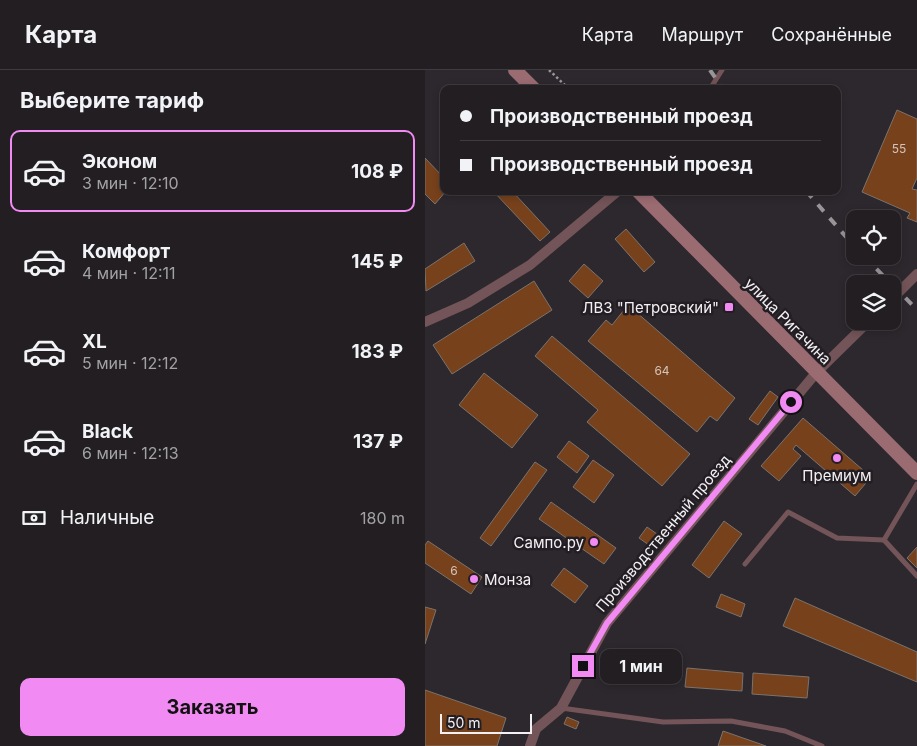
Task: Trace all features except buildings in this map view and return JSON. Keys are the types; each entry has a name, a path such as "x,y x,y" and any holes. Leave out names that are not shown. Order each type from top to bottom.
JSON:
{"main road":[{"path":"515,70 530,85"},
{"name":"улица Ригачина","path":"642,195 917,473"}],"street":[{"path":"425,322 468,303 530,265 613,195"},
{"path":"901,290 917,274"},
{"name":"Производственный проезд","path":"530,746 536,729 561,708 607,623 816,373 860,330"}],"lane":[{"path":"713,85 722,70"},
{"path":"884,540 917,484"},
{"path":"745,564 788,512 837,538 884,540 917,576"},
{"path":"561,708 663,722 731,721 785,731 822,746"}],"path":[{"path":"549,70 565,85"}],"railway":[{"path":"710,70 720,85"},
{"path":"810,195 846,237"},
{"path":"873,265 882,275"},
{"path":"901,293 917,310"}],"place":[{"name":"ЛВЗ \"Петровский\"","path":"729,307"},
{"name":"Премиум","path":"837,458"},
{"name":"Сампо.ру","path":"594,542"},
{"name":"Монза","path":"474,579"}],"route":[{"path":"583,666 607,623 791,402"}]}
